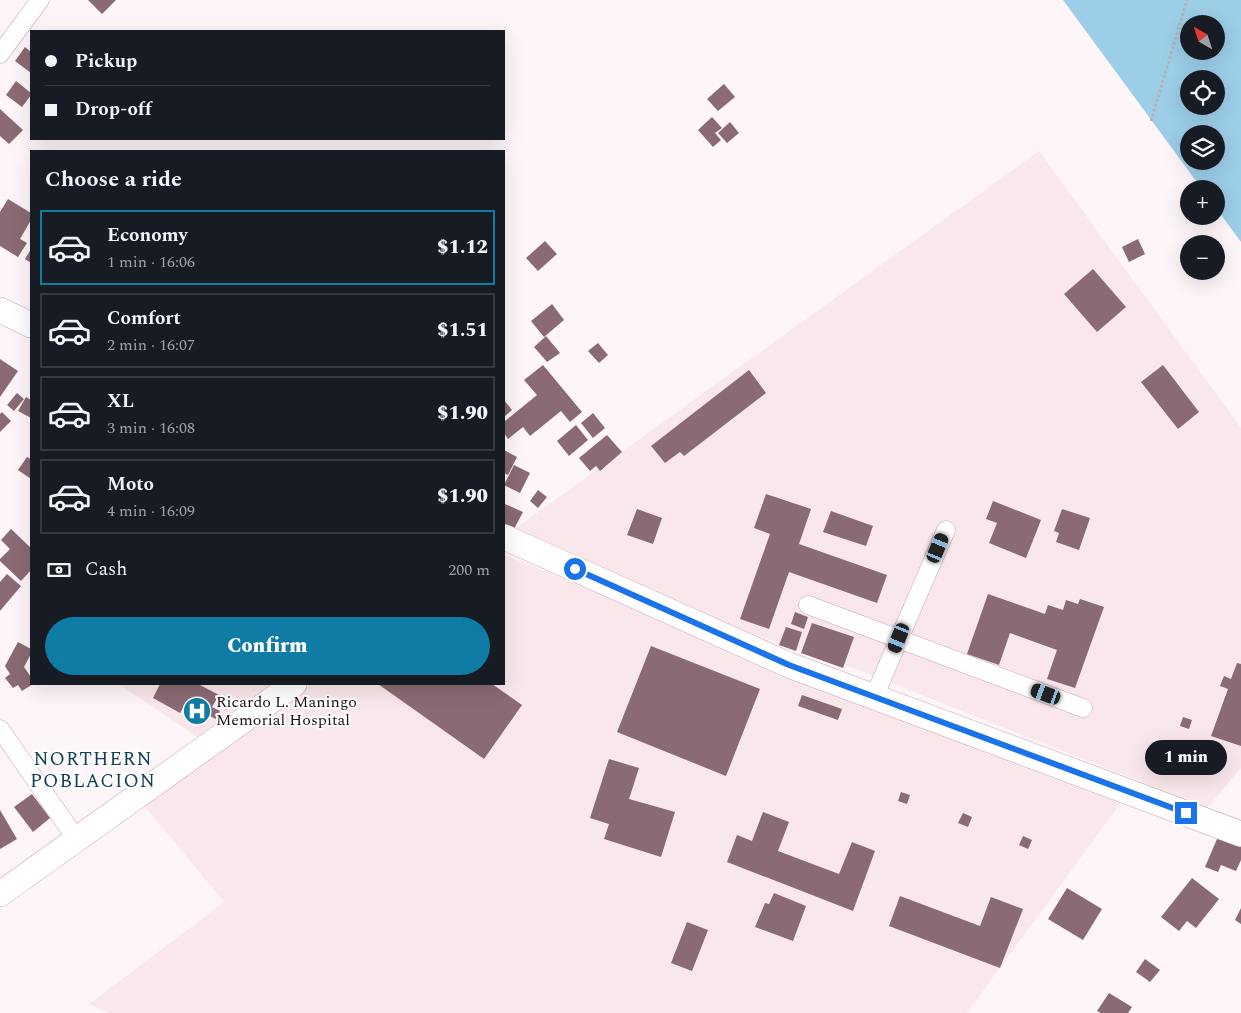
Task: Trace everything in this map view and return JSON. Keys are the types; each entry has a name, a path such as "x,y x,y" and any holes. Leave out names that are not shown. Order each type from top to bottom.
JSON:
{"main road":[{"path":"0,310 30,325"},
{"path":"505,537 789,665 1241,834"},
{"path":"0,894 293,685"}],"street":[{"path":"0,54 40,0"},
{"path":"874,697 946,530"},
{"path":"808,605 1083,708"},
{"path":"0,729 77,840"}],"path":[{"path":"1151,121 1187,0"}],"shaded area":[{"path":"1039,151 1241,428 1241,768 1207,808 856,669 738,629 516,528"},
{"path":"505,555 1122,801 967,1013 109,1013 89,1004 224,902 141,802 310,685 505,685"},
{"name":"Ricardo L. Maningo Memorial Hospital","path":"120,685 269,685 199,738"}],"water":[{"path":"1063,0 1241,0 1241,242 1225,220 1225,180 1195,180 1188,170 1225,170 1225,125 1180,125 1180,159"}],"building":[{"path":"88,0 116,0 102,14"},
{"path":"25,47 30,51 30,72 15,61"},
{"path":"16,81 30,92 30,96 22,107 6,95"},
{"path":"724,84 735,97 718,111 707,99"},
{"path":"0,109 23,130 9,144 0,136"},
{"path":"712,117 722,128 715,133 721,140 713,147 698,130"},
{"path":"730,122 739,133 727,143 718,133"},
{"path":"8,199 30,212 30,222 20,239 27,243 18,257 0,246 0,212"},
{"path":"1138,239 1145,254 1129,262 1122,247"},
{"path":"545,241 557,254 538,271 526,258"},
{"path":"30,251 30,262 25,259"},
{"path":"1093,269 1126,307 1097,332 1064,294"},
{"path":"552,304 564,320 544,337 531,321"},
{"path":"546,336 560,353 547,362 534,347"},
{"path":"598,343 608,355 599,363 588,351"},
{"path":"0,359 18,371 0,397"},
{"path":"543,365 582,412 570,422 561,411 530,436 523,427 508,439 505,434 505,421 537,395 524,380"},
{"path":"1163,365 1199,412 1178,429 1141,382"},
{"path":"749,370 766,393 684,456 680,452 665,463 651,446"},
{"path":"17,393 24,399 14,411 7,405"},
{"path":"26,397 30,399 30,417 18,411"},
{"path":"505,401 512,410 505,416"},
{"path":"2,412 11,421 0,432 0,414"},
{"path":"593,413 605,428 593,438 581,423"},
{"path":"576,425 588,440 569,456 557,441"},
{"path":"607,435 622,452 600,471 596,466 590,471 579,458"},
{"path":"505,451 517,457 508,475 505,474"},
{"path":"27,457 30,458 30,478 18,470"},
{"path":"514,465 530,473 520,493 505,486"},
{"path":"538,490 547,497 538,508 530,501"},
{"path":"766,494 811,509 799,544 887,575 877,603 789,572 769,629 740,619 770,534 754,528"},
{"path":"993,501 1041,520 1026,558 989,543 997,523 986,519"},
{"path":"505,504 523,512 514,529 505,524"},
{"path":"637,509 662,518 653,544 627,535"},
{"path":"1062,509 1090,518 1079,550 1056,542 1059,533 1054,531"},
{"path":"831,511 873,526 866,546 823,532"},
{"path":"11,529 30,547 30,571 21,581 0,561 10,549 1,540"},
{"path":"7,574 21,586 0,611 0,582"},
{"path":"988,594 1045,614 1048,605 1063,610 1066,600 1078,604 1080,599 1104,607 1075,688 1047,679 1057,650 1010,633 999,665 967,654"},
{"path":"795,612 808,617 804,629 791,624"},
{"path":"812,623 854,637 843,668 801,653"},
{"path":"786,627 802,632 796,651 779,645"},
{"path":"18,642 30,648 30,656 24,667 30,676 31,685 22,691 18,685 13,688 5,678 10,674 5,666"},
{"path":"651,646 760,689 726,776 617,732"},
{"path":"1237,663 1241,664 1241,746 1211,736 1228,689 1220,686 1224,676 1231,679"},
{"path":"160,685 200,685 219,695 212,707 220,711 216,719 208,715 206,718 184,706 180,713 153,698"},
{"path":"379,685 493,685 522,705 484,759"},
{"path":"802,695 842,709 838,720 798,706"},
{"path":"1183,717 1192,720 1189,729 1180,726"},
{"path":"609,759 639,768 629,799 675,812 661,857 604,839 609,824 590,818"},
{"path":"901,792 910,795 907,804 898,801"},
{"path":"32,794 50,818 33,832 14,807"},
{"path":"0,810 17,839 0,849"},
{"path":"763,812 789,822 778,851 839,874 852,842 875,851 853,911 727,862 737,835 752,841"},
{"path":"963,813 972,817 968,827 958,823"},
{"path":"1220,832 1241,841 1241,860 1236,871 1221,865 1218,872 1205,867"},
{"path":"1023,836 1032,840 1028,849 1019,845"},
{"path":"1192,878 1219,899 1196,928 1187,921 1179,931 1161,917"},
{"path":"1067,888 1102,909 1083,940 1048,919"},
{"path":"774,893 806,906 793,941 755,927 765,903 769,904"},
{"path":"900,896 980,926 991,897 1023,909 1000,968 889,926"},
{"path":"1241,908 1241,924 1235,920"},
{"path":"687,922 708,930 692,971 671,963"},
{"path":"1145,959 1160,970 1150,982 1136,972"},
{"path":"1109,993 1132,1007 1128,1013 1101,1013 1097,1011"}],"place":[{"name":"Ricardo L. Maningo Memorial Hospital","path":"197,711"}],"district":[{"name":"NORTHERN POBLACION","path":"93,770"}],"route":[{"path":"575,569 789,665 1186,813"}]}
